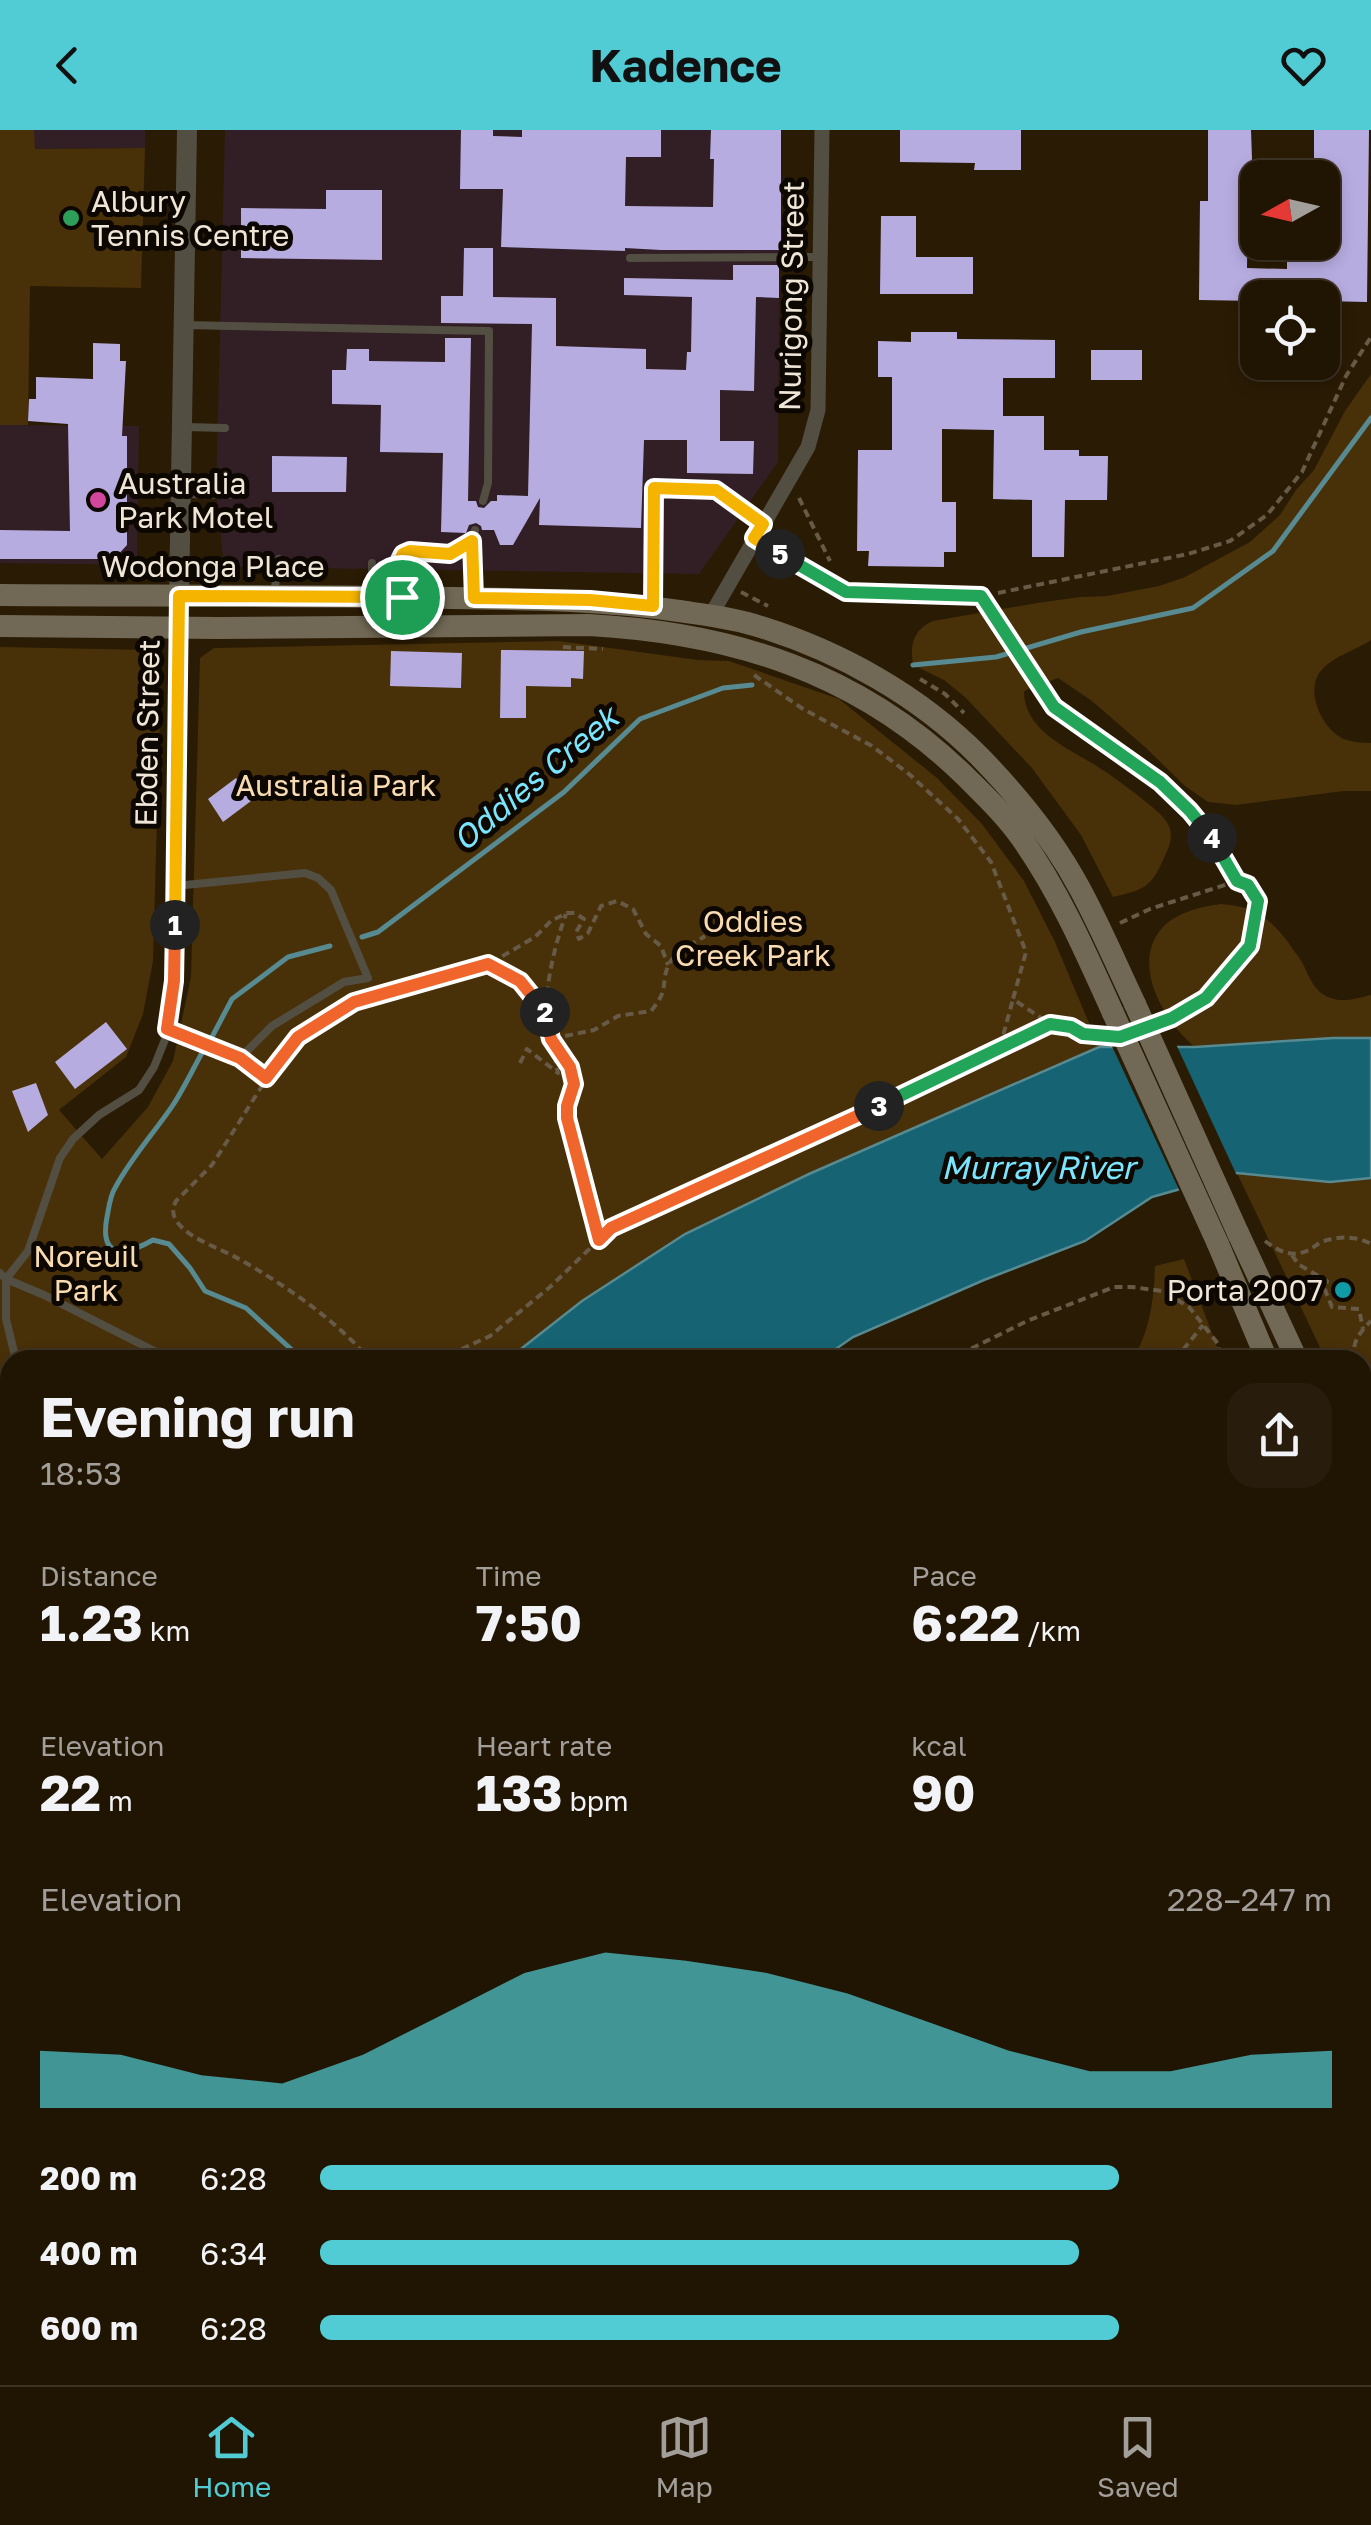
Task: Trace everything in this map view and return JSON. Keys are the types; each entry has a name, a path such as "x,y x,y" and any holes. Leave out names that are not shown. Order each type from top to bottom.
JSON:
{"main road":[{"name":"Wodonga Place","path":"0,595 590,600 653,606 756,625 796,638 859,668 898,690 977,754 1058,852 1135,1004 1228,1239"},
{"name":"Ebden Street","path":"178,628 179,596"},
{"name":"Wodonga Place","path":"0,626 640,628 732,645 829,679 920,736 1000,810 1028,848 1070,917 1113,1013 1228,1239"},
{"path":"1228,1239 1264,1350"},
{"path":"1228,1239 1291,1350"}],"street":[{"name":"Ebden Street","path":"179,596 187,130"},
{"name":"Nurigong Street","path":"711,615 808,447 818,410 822,130"},
{"path":"758,531 846,592 981,596"}],"lane":[{"path":"630,258 820,257"},
{"path":"184,325 489,331 488,483 484,501"},
{"path":"182,427 225,428"},
{"path":"653,606 654,488 716,490 758,531"},
{"path":"180,494 229,495"},
{"path":"474,598 472,541 476,530"},
{"path":"402,597 403,554 450,554 472,541"},
{"path":"274,596 279,559"},
{"path":"372,563 372,596"},
{"path":"981,596 1054,707 1160,782 1217,843"},
{"name":"Ebden Street","path":"3,1276 28,1251 60,1158 98,1115 139,1090 154,1067 167,1029 174,981 178,628"},
{"path":"167,1029 240,1058 272,1026 344,982 368,978 331,890 318,878 305,873 175,886"},
{"path":"14,1350 6,1319 3,1276 152,1350"}],"path":[{"path":"981,596 1188,554 1230,541 1267,516 1302,472 1346,376 1371,337"},
{"path":"790,479 846,592"},
{"path":"547,647 619,649"},
{"path":"748,671 802,709 872,746 909,774 958,819 991,862 1026,952 1000,1048"},
{"path":"1217,843 1237,881"},
{"path":"1120,923 1150,909 1237,881 1248,885 1258,901 1250,946 1206,998 1155,1024"},
{"path":"362,1350 319,1312 242,1260 178,1224 173,1208 176,1201 212,1166 266,1078 298,1037 354,1002 488,964 536,937 567,913 584,919 576,932 579,938 588,933 601,906 617,901 634,909 646,934 662,946 668,965 664,995 652,1010 618,1016 594,1030 551,1039"},
{"path":"520,1063 527,1048 558,1072 545,1012 548,977 567,913"},
{"path":"668,965 706,936"},
{"path":"488,964 520,981 545,1012"},
{"path":"1013,999 1050,1024 1102,1036"},
{"path":"460,1350 490,1336 550,1287 611,1228 786,1150 1050,1024"},
{"path":"551,1039 570,1067 574,1084 567,1118 599,1240"},
{"path":"240,1058 266,1078"},
{"path":"1263,1239 1292,1255 1324,1241 1344,1238 1362,1238 1371,1244"},
{"path":"1292,1255 1298,1264 1327,1281 1325,1290 1332,1307 1359,1309 1363,1329"},
{"path":"968,1350 1026,1321 1114,1288 1132,1286 1162,1291 1189,1306 1219,1350"},
{"path":"1354,1350 1357,1335 1371,1321"},
{"path":"1183,1350 1203,1325"}],"shaded area":[{"path":"34,130 145,130 145,148 34,149"},
{"path":"225,130 780,130 778,462 699,574 229,564 223,556 216,494"},
{"path":"0,425 139,426 137,565 0,563"}],"green space":[{"name":"Albury Tennis Centre","path":"0,130 34,130 35,149 145,148 141,288 30,286 28,425 0,425"},
{"path":"1371,374 1371,640 1323,669 1314,691 1322,718 1333,732 1347,740 1371,743 1371,791 1236,805 1208,802 1185,786 1092,701 1058,678 1024,691 1026,705 1039,727 1130,790 1169,825 1170,844 1155,876 1139,889 1113,897 1081,835 1032,768 965,697 944,680 913,665 914,638 933,621 1159,586 1183,578 1250,542 1280,515 1314,470 1345,411"},
{"name":"Oddies Creek Park","path":"559,641 729,661 839,699 937,778 982,824 1024,881 1055,942 1099,1047 809,1174 685,1234 582,1301 520,1350 0,1350 0,647 149,650 160,713 153,961 143,1014 126,1057 59,1110 102,1159 148,1107 173,1061 191,977 200,658 214,648"},
{"path":"1221,904 1252,910 1267,919 1325,996 1346,1000 1371,995 1371,1038 1195,1047 1162,1008 1150,975 1149,958 1153,942 1167,923 1189,911"},
{"path":"1237,1173 1330,1182 1371,1178 1371,1350 1321,1350"},
{"path":"1184,1259 1218,1350 1137,1350 1150,1315 1155,1266"}],"water":[{"name":"Murray River","path":"1371,1038 1371,1178 1330,1182 1237,1173 1152,1197 1085,1241 984,1280 853,1337 834,1350 520,1350 582,1301 685,1234 809,1174 1099,1047 1195,1047"}],"pier":[{"path":"1110,1042 1175,1042 1238,1178 1181,1194"}],"building":[{"path":"461,130 493,130 493,136 522,137 522,130 661,130 661,157 626,157 625,206 713,207 711,130 781,130 781,250 501,247 503,189 460,189"},
{"path":"900,130 1021,130 1021,170 974,170 975,163 900,162"},
{"path":"1208,130 1251,130 1252,160 1240,160 1240,260 1247,260 1247,268 1287,269 1287,260 1340,260 1340,160 1314,160 1314,130 1369,130 1367,302 1340,301 1340,280 1240,280 1240,301 1199,300 1200,201 1208,201"},
{"path":"326,190 382,190 382,260 241,258 241,208 326,209"},
{"path":"881,216 916,216 916,257 973,257 973,294 880,294"},
{"path":"464,248 493,248 493,297 556,298 556,346 646,349 646,369 686,370 687,352 691,352 692,297 624,295 624,278 733,280 733,265 779,265 779,298 756,297 754,391 720,390 720,441 754,441 753,474 687,473 687,440 644,440 641,528 539,525 540,498 513,545 500,545 494,530 482,530 476,523 469,525 466,533 441,532 443,453 380,452 381,405 332,404 332,370 346,370 347,349 369,349 369,361 445,362 445,338 471,338 468,501 476,501 478,507 484,508 497,501 497,495 528,496 532,324 441,323 441,296 463,296"},
{"path":"911,332 957,332 957,339 1055,340 1055,378 1003,378 1003,416 1044,416 1044,450 1079,450 1079,456 1108,456 1107,500 1065,500 1064,557 1032,557 1032,500 993,499 994,430 942,429 942,502 956,502 956,552 944,552 944,567 868,566 869,551 857,551 858,450 892,450 892,377 878,377 878,341 911,342"},
{"path":"93,343 120,344 120,361 126,361 122,436 127,436 127,545 114,559 0,559 0,530 70,531 68,424 28,421 29,399 36,399 36,377 93,379"},
{"path":"1091,350 1142,350 1142,380 1091,380"},
{"path":"272,456 347,457 346,492 272,492"},
{"path":"501,650 584,651 583,679 571,678 571,687 526,686 526,718 500,718"},
{"path":"391,651 462,653 461,688 390,686"},
{"path":"236,778 251,801 223,822 208,799"},
{"path":"106,1022 127,1049 75,1089 55,1062"},
{"path":"36,1083 48,1115 28,1132 12,1091"}],"waterway":[{"name":"Oddies Creek","path":"913,665 996,657 1081,632 1193,608 1273,551 1371,418"},
{"name":"Oddies Creek","path":"362,937 378,932 564,792 640,719 723,688 752,685"},
{"name":"Oddies Creek","path":"212,1037 232,999 288,957 330,946"},
{"name":"Oddies Creek","path":"203,1051 173,1105 113,1191 107,1241 116,1250 124,1251 153,1240 169,1244 205,1291 246,1308 292,1350"}],"place":[{"name":"Albury Tennis Centre","path":"71,218"},
{"name":"Australia Park Motel","path":"98,500"},
{"name":"Porta 2007","path":"1343,1290"}],"route":[{"path":"654,488 716,490 763,524 754,538 846,592 981,596 1054,707 1160,782 1217,843 1237,881 1248,885 1258,901 1250,946 1206,998 1172,1018 1120,1037 1083,1034 1071,1027 1050,1024 786,1150 611,1228 599,1240 567,1118 574,1084 570,1067 551,1039 545,1012 520,981 488,964 354,1002 298,1037 266,1078 240,1058 167,1029 174,981 179,596 402,597 403,554 450,554 472,541 474,598 590,600 653,606 654,488"}],"park label":[{"name":"Australia Park","path":"336,785"},
{"name":"Noreuil Park","path":"86,1273"}]}
